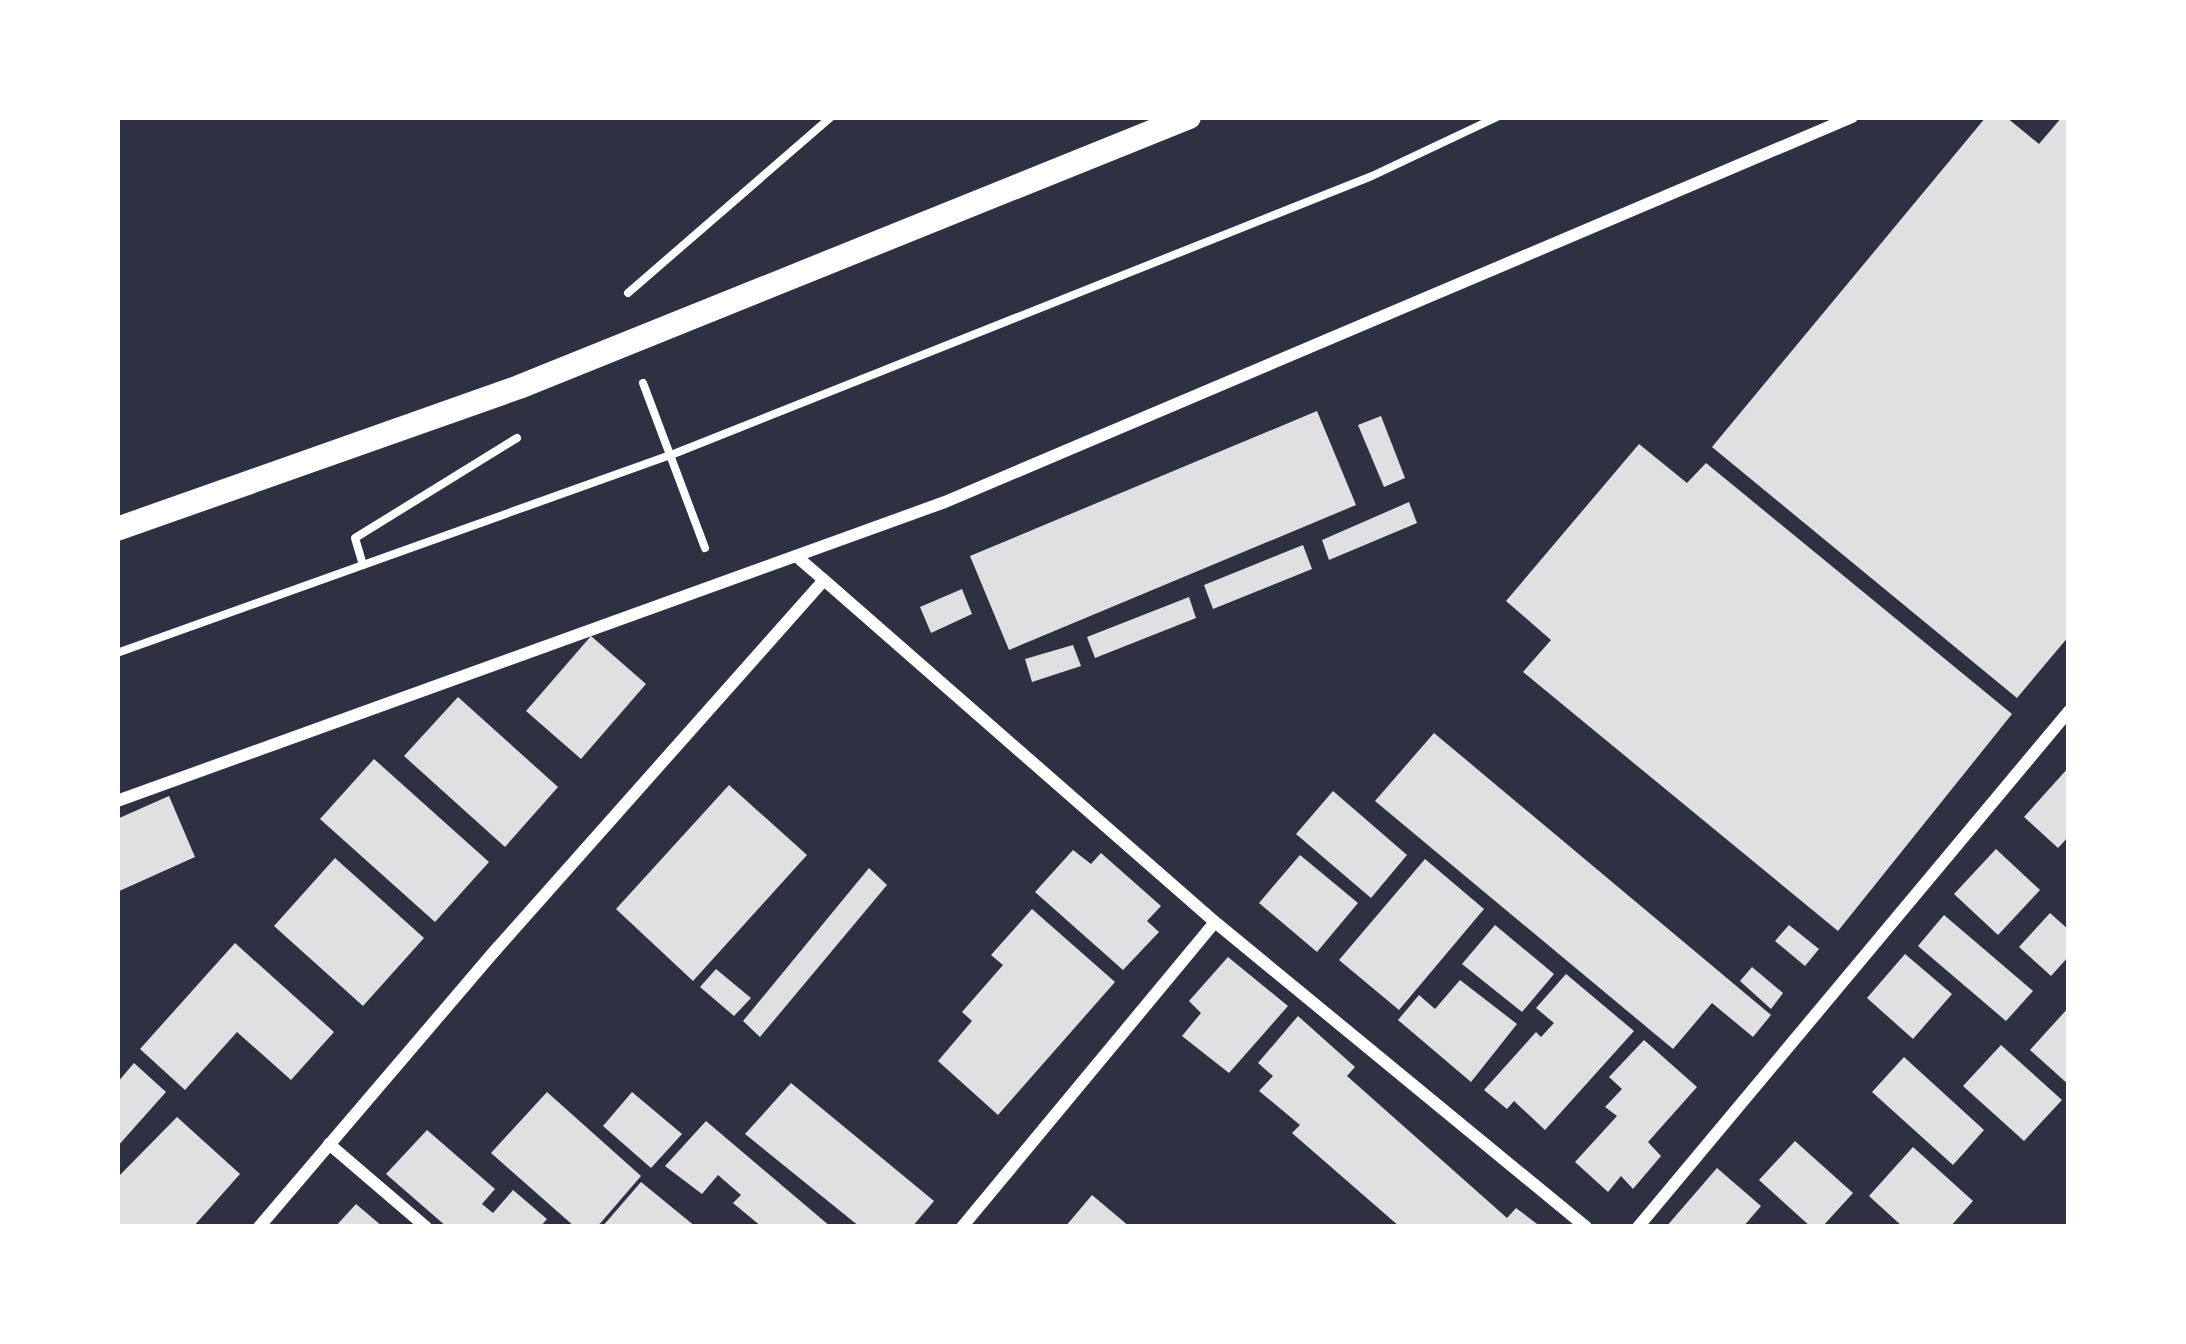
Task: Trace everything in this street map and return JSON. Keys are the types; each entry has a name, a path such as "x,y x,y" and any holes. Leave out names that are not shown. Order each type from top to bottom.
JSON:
{"main road":[{"path":"117,529 520,387 1189,117"}],"street":[{"path":"117,801 945,502 1852,117"},
{"path":"796,556 1215,922 1586,1227"},
{"path":"259,1227 824,580"},
{"path":"1638,1227 2069,711"},
{"path":"962,1227 1215,922"},
{"path":"328,1144 427,1227"}],"path":[{"path":"623,297 831,117"},
{"path":"117,653 668,456 1372,176 1497,117"},
{"path":"627,343 718,583"},
{"path":"624,391 644,383"},
{"path":"363,565 355,538 526,432"}],"building":[{"path":"1986,117 2006,117 2039,144 2062,117 2069,117 2069,636 2017,698 1712,447"},
{"path":"1317,411 1356,505 1009,650 970,556"},
{"path":"1381,416 1405,478 1384,487 1358,425"},
{"path":"1639,444 1687,483 1706,463 2012,714 1838,931 1523,672 1551,640 1506,601"},
{"path":"1409,502 1417,523 1329,560 1322,540"},
{"path":"1303,545 1312,569 1213,609 1204,585"},
{"path":"962,589 972,614 931,633 920,607"},
{"path":"1189,597 1196,618 1095,658 1087,637"},
{"path":"591,636 646,684 581,759 526,711"},
{"path":"1073,645 1081,666 1032,682 1025,659"},
{"path":"458,697 558,787 505,847 404,756"},
{"path":"1434,733 1771,1015 1753,1037 1712,1003 1673,1049 1375,801"},
{"path":"374,759 489,862 435,922 320,819"},
{"path":"2069,767 2069,836 2058,848 2024,817"},
{"path":"729,785 807,855 693,981 616,909"},
{"path":"1333,791 1407,855 1371,898 1296,834"},
{"path":"169,796 195,857 117,892 117,819"},
{"path":"1996,849 2040,890 1998,935 1954,894"},
{"path":"1073,850 1091,864 1101,853 1161,906 1147,921 1159,932 1123,970 1035,892"},
{"path":"1300,855 1358,903 1317,952 1259,903"},
{"path":"335,858 424,938 363,1006 274,926"},
{"path":"1425,859 1484,909 1399,1010 1339,960"},
{"path":"869,868 887,885 760,1037 743,1021"},
{"path":"1032,909 1115,982 998,1115 938,1061 972,1021 962,1012 1003,965 991,955"},
{"path":"2050,913 2069,930 2069,956 2051,976 2019,947"},
{"path":"1944,915 2033,991 2006,1021 1918,946"},
{"path":"1495,925 1554,974 1522,1012 1462,964"},
{"path":"1789,925 1819,949 1805,966 1775,941"},
{"path":"235,943 334,1032 291,1080 237,1032 185,1090 140,1049"},
{"path":"1905,954 1952,994 1913,1039 1867,998"},
{"path":"1228,957 1288,1006 1229,1073 1182,1036 1201,1013 1189,1001"},
{"path":"1752,967 1783,993 1771,1009 1740,981"},
{"path":"716,969 751,998 734,1016 700,987"},
{"path":"1566,974 1634,1031 1545,1130 1514,1101 1507,1109 1484,1090 1536,1032 1541,1037 1554,1023 1536,1008"},
{"path":"1460,980 1517,1024 1471,1082 1398,1020 1419,995 1435,1009"},
{"path":"2069,1007 2069,1085 2030,1050"},
{"path":"1298,1016 1355,1067 1347,1076 1507,1218 1516,1208 1541,1227 1400,1227 1292,1133 1300,1125 1259,1091 1273,1076 1258,1063"},
{"path":"1644,1040 1697,1087 1648,1142 1661,1156 1633,1189 1621,1176 1608,1192 1575,1162 1617,1116 1605,1107 1622,1089 1609,1077"},
{"path":"2001,1045 2062,1100 2024,1141 1963,1086"},
{"path":"1904,1057 1984,1130 1953,1165 1872,1092"},
{"path":"134,1063 166,1092 117,1147 117,1083"},
{"path":"791,1083 934,1201 912,1227 860,1227 745,1134"},
{"path":"547,1092 641,1176 597,1227 575,1227 491,1153"},
{"path":"632,1092 682,1134 651,1168 603,1126"},
{"path":"177,1117 240,1174 193,1227 117,1227 117,1178"},
{"path":"706,1121 831,1227 762,1227 733,1203 741,1195 718,1175 702,1194 665,1166"},
{"path":"427,1130 495,1189 482,1204 493,1213 513,1190 547,1219 540,1227 447,1227 386,1174"},
{"path":"1795,1141 1853,1193 1822,1227 1811,1227 1759,1180"},
{"path":"1913,1147 1973,1201 1950,1227 1903,1227 1869,1196"},
{"path":"1717,1168 1761,1206 1743,1227 1666,1227"},
{"path":"641,1182 696,1227 602,1227"},
{"path":"1092,1195 1130,1227 1065,1227"},
{"path":"356,1204 383,1227 335,1227"}]}
